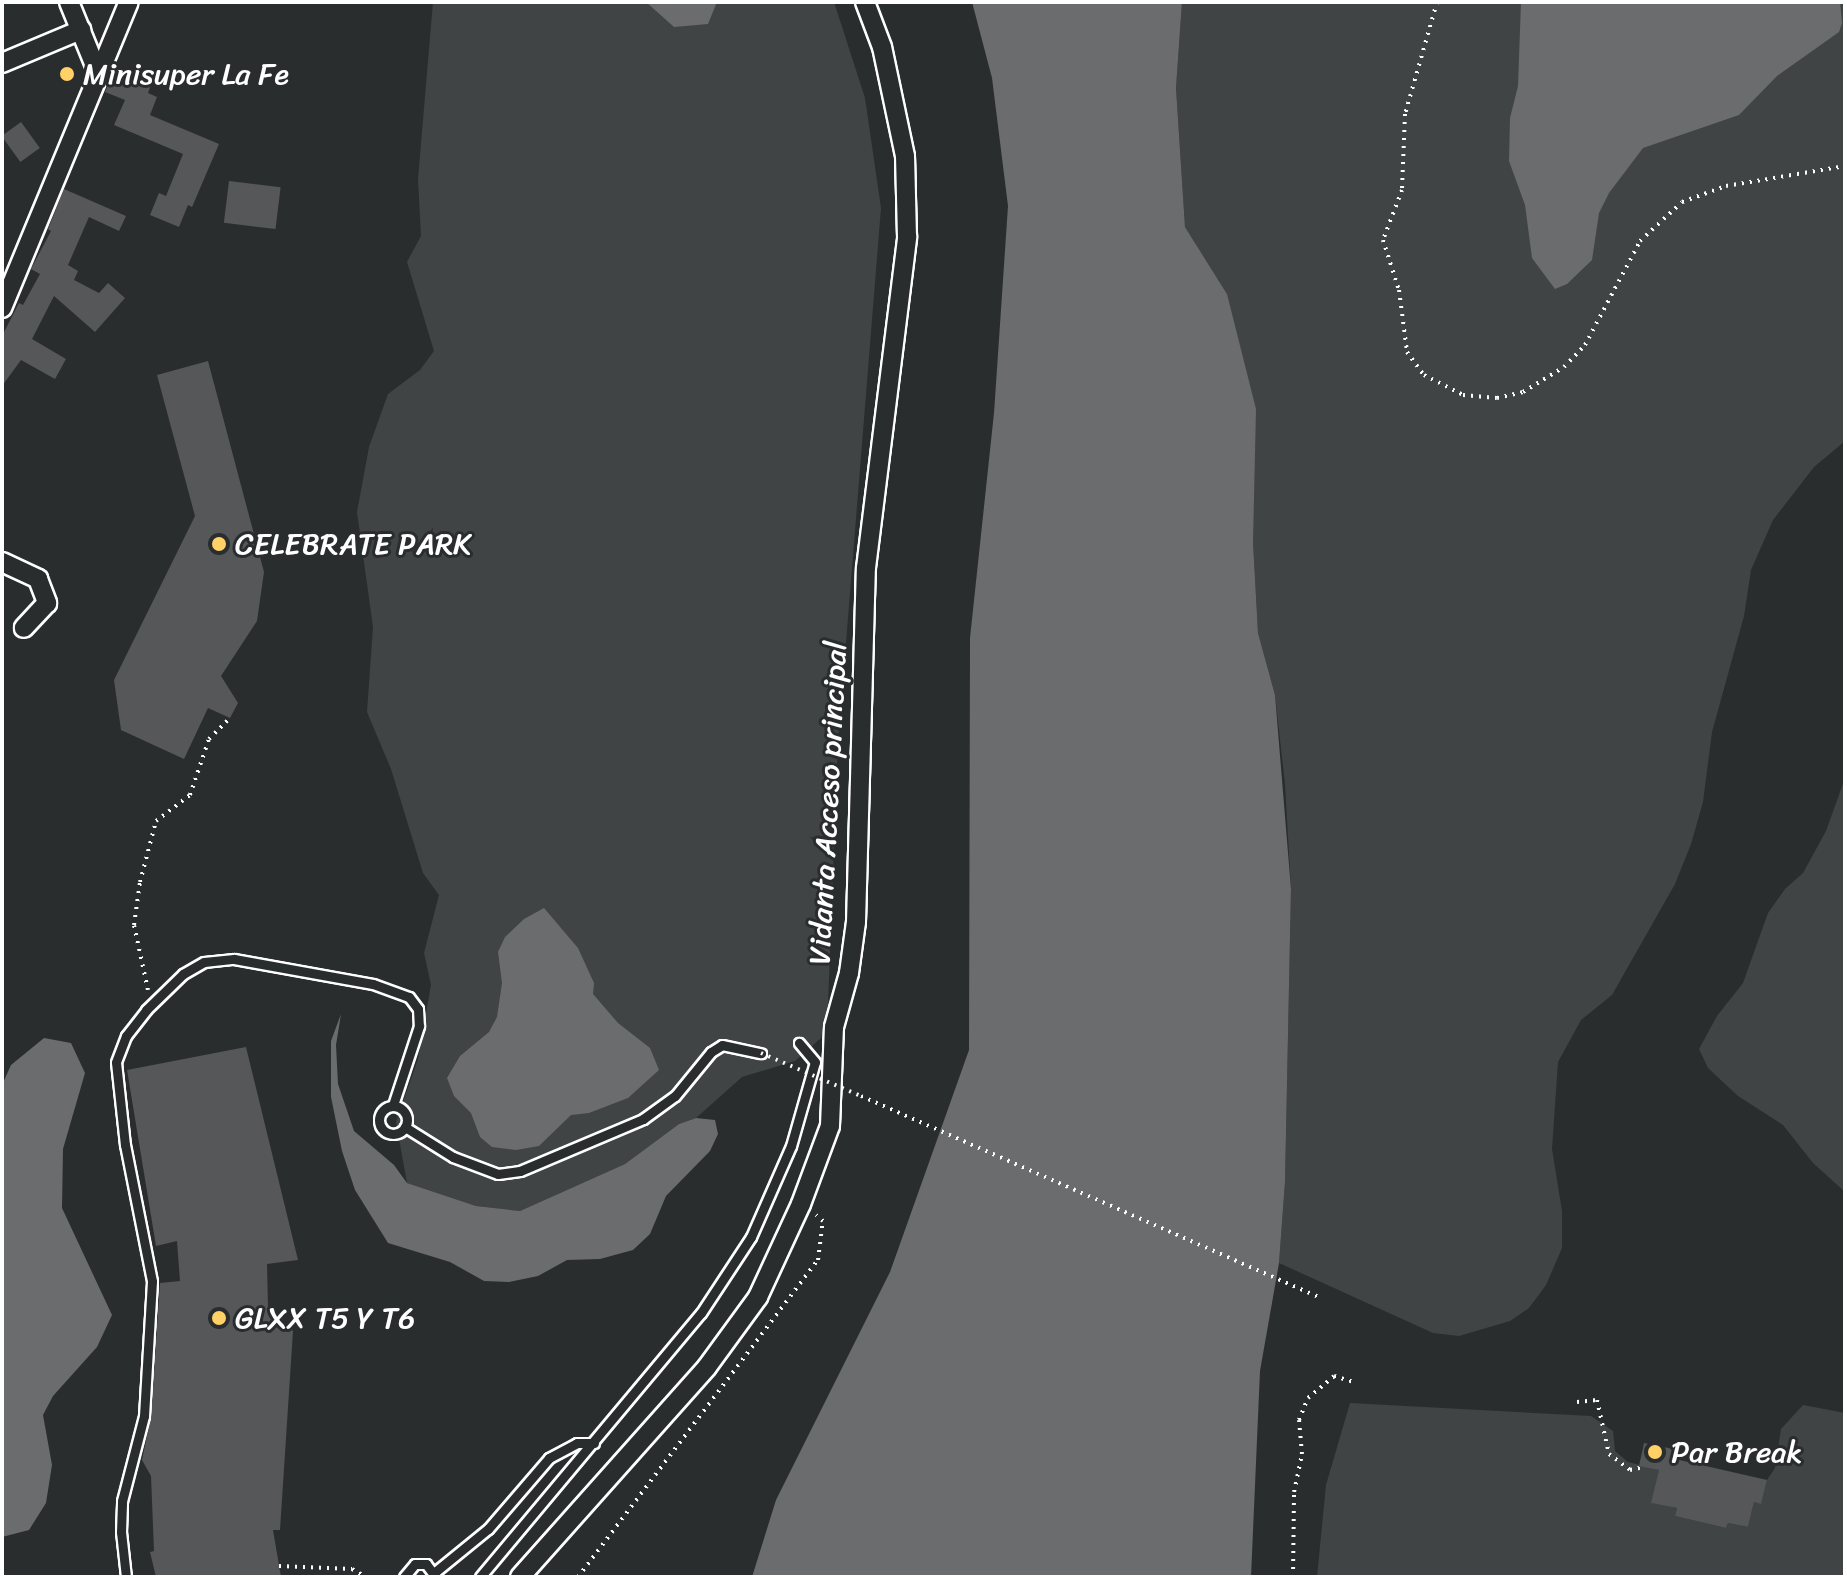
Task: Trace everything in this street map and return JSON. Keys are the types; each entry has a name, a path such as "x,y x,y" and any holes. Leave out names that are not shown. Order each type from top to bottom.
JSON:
{"street":[{"path":"69,2 98,73"},
{"path":"2,308 129,2"},
{"name":"Vidanta Acceso principal","path":"520,1577 707,1367 758,1297 801,1204 830,1126 834,1027 853,949 866,568 907,237 905,156 882,47 865,2"},
{"path":"2,63 81,30"},
{"path":"2,562 38,579 47,603 24,628"}],"lane":[{"path":"126,1577 121,1532 122,1501 144,1416 152,1281 125,1145 116,1062 126,1036 152,1004 204,962 234,959 398,991 409,997 418,1009 419,1026 393,1105"},
{"path":"480,1577 701,1313 751,1237 791,1146 815,1062 799,1043"},
{"path":"405,1127 453,1157 498,1174 520,1171 643,1119 675,1096 711,1052 722,1045 761,1053"},
{"path":"393,1105 407,1115 405,1127 392,1134 379,1124 385,1107 393,1105"},
{"path":"404,1577 415,1564 426,1564 435,1575 488,1529 549,1458 577,1443 594,1443"}],"path":[{"path":"1437,2 1405,114 1402,190 1383,240 1399,290 1407,352 1424,375 1463,395 1489,398 1523,392 1564,367 1585,345 1640,241 1682,202 1726,186 1845,166"},
{"path":"152,1004 134,925 140,882 156,821 190,795 209,739 229,719"},
{"path":"761,1053 1321,1298"},
{"path":"578,1577 818,1260 823,1221 801,1204"},
{"path":"1293,1577 1297,1539 1294,1492 1302,1454 1299,1420 1308,1398 1334,1376 1354,1382"},
{"path":"1577,1402 1597,1400 1609,1454 1630,1470 1644,1467"},
{"path":"279,1566 352,1569 366,1577"}],"shaded area":[{"path":"433,2 834,2 865,98 881,208 838,742 828,1004 821,1038 795,1061 742,1077 696,1118 679,1124 625,1164 520,1211 476,1206 407,1183 396,1122 418,1059 431,985 424,953 439,895 423,873 391,769 367,712 373,627 357,512 369,447 388,394 420,370 434,351 407,262 421,236 418,179"},
{"path":"646,2 717,2 708,24 674,27"},
{"path":"972,2 1182,2 1176,88 1185,227 1227,294 1256,409 1253,542 1258,633 1275,695 1291,889 1285,1182 1279,1263 1260,1371 1251,1577 752,1577 776,1500 890,1272 969,1050 970,638 994,413 1008,206 992,78"},
{"path":"1182,2 1845,2 1845,441 1814,467 1773,520 1751,570 1744,616 1712,732 1703,802 1691,844 1675,884 1612,995 1581,1020 1558,1062 1552,1149 1562,1211 1562,1248 1546,1285 1529,1308 1510,1321 1459,1336 1433,1333 1279,1263 1285,1182 1291,889 1285,784 1275,695 1258,633 1253,542 1227,294 1185,227 1176,88"},
{"path":"1521,2 1840,2 1842,23 1839,32 1777,76 1739,115 1643,148 1609,193 1599,213 1592,260 1567,284 1555,289 1532,258 1525,205 1509,161 1510,118 1518,86"},
{"path":"1845,778 1845,1192 1813,1163 1783,1125 1738,1096 1708,1068 1699,1049 1717,1016 1743,983 1768,913 1785,889 1803,873 1826,831"},
{"path":"544,908 578,948 594,983 593,994 618,1023 650,1048 659,1070 628,1098 589,1113 571,1115 539,1146 516,1150 492,1147 480,1137 471,1113 454,1096 447,1078 460,1056 489,1032 497,1017 502,983 498,952 505,937 524,919"},
{"path":"341,1014 336,1045 338,1084 354,1131 394,1165 407,1183 476,1206 520,1211 625,1164 679,1124 696,1118 715,1120 718,1134 710,1151 666,1196 650,1234 633,1250 600,1259 567,1260 538,1276 509,1282 484,1281 450,1262 388,1243 355,1190 342,1151 331,1097 331,1041"},
{"path":"44,1038 71,1043 85,1073 63,1149 62,1208 112,1315 97,1347 53,1396 43,1415 52,1465 46,1503 29,1530 2,1537 2,1085 11,1065"},
{"path":"1350,1403 1591,1416 1613,1431 1615,1451 1628,1462 1659,1470 1652,1503 1677,1508 1675,1516 1726,1528 1728,1523 1748,1527 1754,1502 1761,1503 1767,1480 1775,1468 1781,1429 1803,1405 1845,1413 1845,1577 1317,1577 1326,1485"}],"building":[{"path":"114,70 151,85 148,93 157,97 150,115 219,144 192,207 188,205 179,227 150,215 159,193 166,196 183,154 114,125 125,100 105,92"},
{"path":"21,122 40,148 20,162 2,136"},
{"path":"229,181 281,187 275,229 224,223"},
{"path":"64,189 126,216 119,231 89,217 68,265 78,271 74,280 99,293 108,283 125,298 95,332 54,296 32,339 66,359 55,379 21,360 2,386 2,336 19,303 23,305 40,274 31,269 51,231 48,229"},
{"name":"CELEBRATE PARK","path":"208,361 264,572 257,621 221,676 238,703 230,718 208,708 184,759 121,730 114,680 195,516 157,375"},
{"name":"GLXX T5 Y T6","path":"246,1047 298,1260 267,1264 268,1306 293,1331 280,1530 273,1530 281,1577 156,1577 150,1552 154,1551 151,1476 142,1460 151,1417 160,1283 180,1281 177,1241 156,1246 127,1070"},
{"path":"1644,1443 1678,1450 1675,1459 1767,1480 1761,1504 1754,1502 1748,1527 1728,1523 1726,1528 1675,1516 1677,1508 1651,1503 1659,1470 1639,1466"}],"place":[{"name":"Minisuper La Fe","path":"67,74"},
{"name":"CELEBRATE PARK","path":"219,544"},
{"name":"GLXX T5 Y T6","path":"219,1318"},
{"name":"Par Break","path":"1655,1452"}]}
